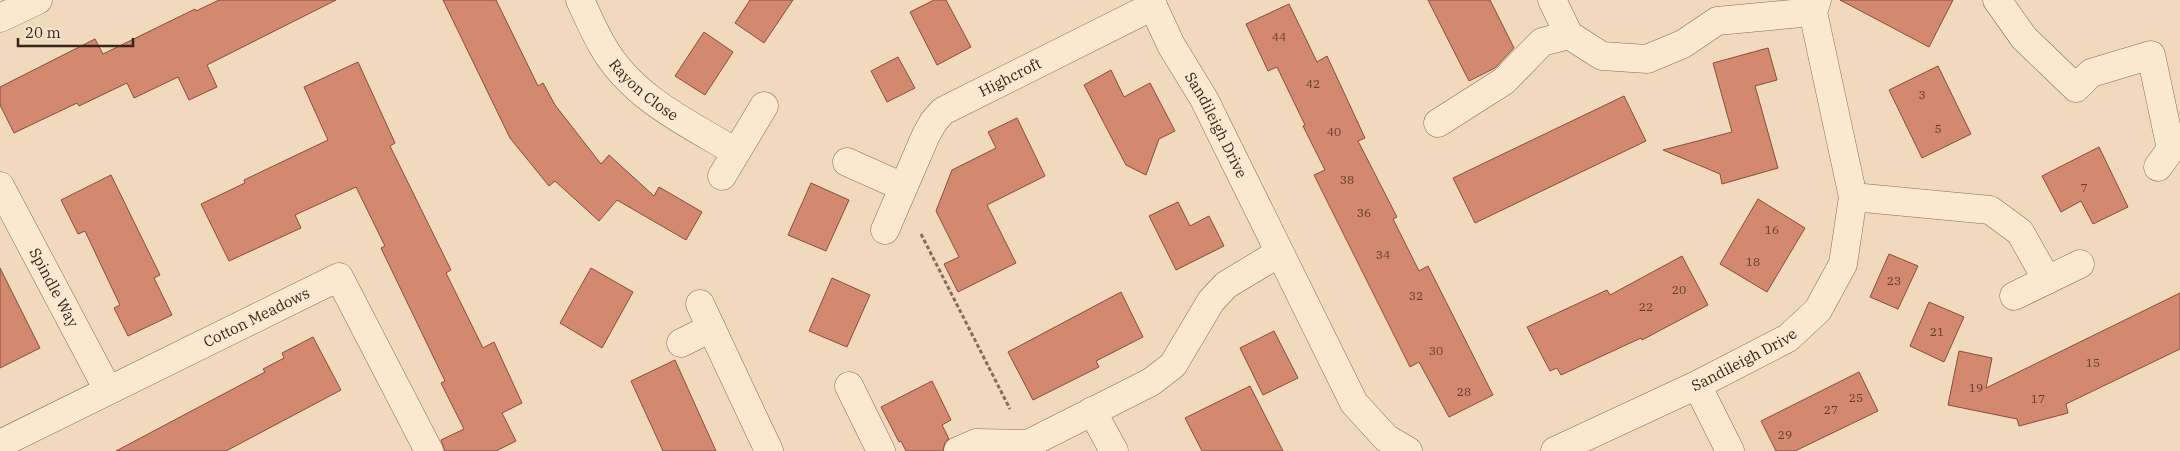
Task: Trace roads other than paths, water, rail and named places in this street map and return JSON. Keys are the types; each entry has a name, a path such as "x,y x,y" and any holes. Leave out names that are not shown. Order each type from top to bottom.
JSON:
{"street":[{"path":"0,18 38,0"},
{"name":"Rayon Close","path":"580,0 602,46 630,82 661,108 736,152"},
{"path":"1552,0 1569,35 1602,56 1648,59 1683,44 1717,21 1815,6"},
{"path":"1997,0 2024,38 2076,88 2091,74 2151,55 2171,148 2158,167"},
{"name":"Highcroft","path":"885,230 926,135 934,121 943,111 1152,3"},
{"name":"Sandileigh Drive","path":"1152,3 1171,45 1204,99 1354,402 1386,438 1408,451"},
{"name":"Sandileigh Drive","path":"1555,451 1696,385 1788,338 1818,310 1843,264 1853,197 1815,6"},
{"path":"1438,123 1504,81 1542,42 1569,35"},
{"path":"722,176 764,106"},
{"path":"847,162 902,190"},
{"name":"Spindle Way","path":"0,186 108,390"},
{"path":"1853,197 1990,210 2020,232 2047,280"},
{"path":"958,451 976,443 1028,444 1151,382 1173,366 1211,301 1226,285 1279,253"},
{"path":"2014,296 2080,264"},
{"name":"Cotton Meadows","path":"0,444 339,278 429,451"},
{"path":"700,304 769,451"},
{"path":"681,343 711,328"},
{"path":"1696,385 1730,451"},
{"path":"849,386 881,451"},
{"path":"1092,411 1114,451"}]}
